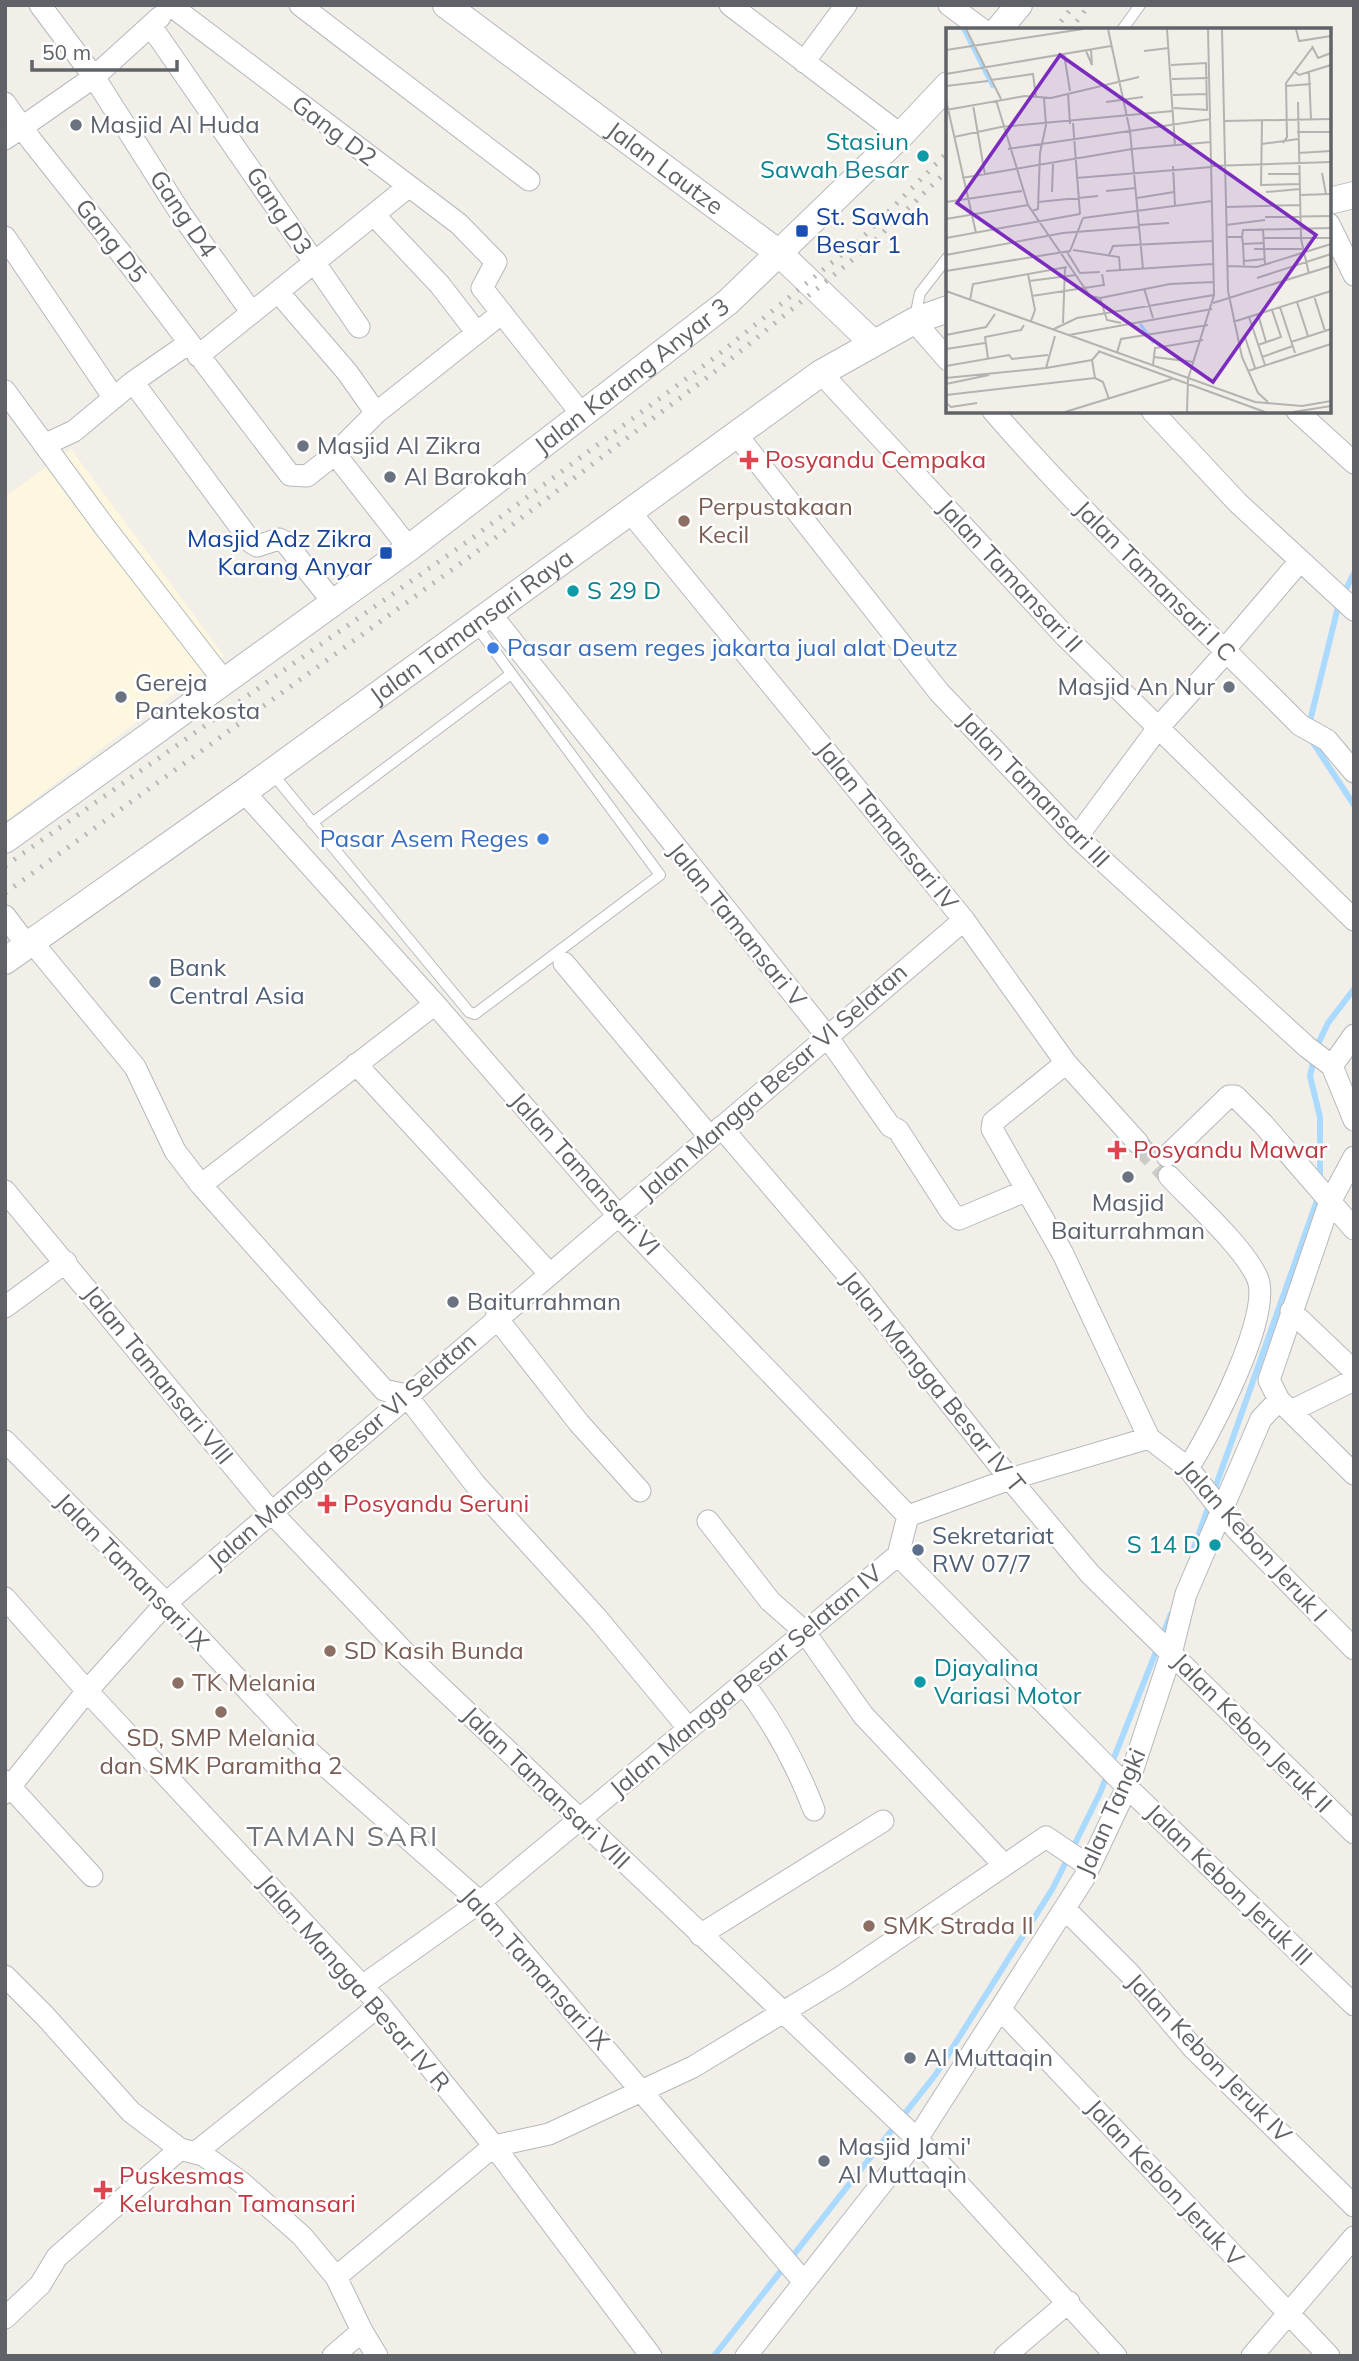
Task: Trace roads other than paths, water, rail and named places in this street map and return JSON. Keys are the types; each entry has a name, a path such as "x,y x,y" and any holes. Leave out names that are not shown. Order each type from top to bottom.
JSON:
{"street":[{"name":"Gang D4","path":"40,5 94,77 181,214 252,313"},
{"path":"13,133 94,77 151,26 170,5"},
{"name":"Gang D2","path":"170,5 408,187 444,210 495,260 496,264 482,287 502,313"},
{"path":"300,5 529,180"},
{"name":"Jalan Lautze","path":"446,5 780,254 873,344"},
{"path":"804,62 846,5"},
{"path":"949,5 980,28"},
{"path":"1000,28 1019,5"},
{"path":"743,9 804,62 901,135"},
{"name":"Gang D3","path":"151,26 251,166 313,263 359,327"},
{"name":"Jalan Karang Anyar 3","path":"5,840 408,548 728,302 901,135 946,87"},
{"name":"Gang D5","path":"5,103 13,133 193,350 290,475 307,476 335,454 376,413 502,313"},
{"path":"44,445 74,432 133,382 193,350 252,313 408,187"},
{"path":"1331,201 1354,195"},
{"path":"374,215 440,285 477,333"},
{"path":"1331,228 1354,275"},
{"path":"5,237 114,398"},
{"path":"279,293 347,372 376,413"},
{"name":"Jalan Tamansari Raya","path":"5,961 244,792 481,617 631,513 821,373 914,321 946,310"},
{"path":"502,313 583,416"},
{"path":"914,321 946,358"},
{"name":"Jalan Tamansari II","path":"821,373 1066,637 1354,920"},
{"path":"133,382 252,543 257,546 279,539 285,542 333,602"},
{"path":"5,391 224,681"},
{"name":"Jalan Tamansari I C","path":"995,413 1102,531 1309,730 1327,740 1354,772"},
{"path":"1154,413 1238,503 1349,605"},
{"path":"1299,413 1354,463"},
{"name":"Jalan Tamansari III","path":"736,434 939,692 1077,837 1320,1058 1354,1120"},
{"path":"335,454 408,548"},
{"name":"Jalan Tamansari IV","path":"631,513 964,920 1066,1063 1138,1143"},
{"path":"1077,837 1158,728 1300,561"},
{"name":"Jalan Tamansari V","path":"481,617 826,1035 959,1219 1025,1191"},
{"name":"Jalan Tamansari VI","path":"244,792 435,1004 618,1214 908,1516"},
{"path":"5,916 135,1067 175,1151 201,1185 384,1390 406,1395 475,1484 597,1618 689,1729"},
{"name":"Jalan Mangga Besar VI Selatan","path":"7,1787 87,1691 166,1603 496,1317 964,920"},
{"name":"Jalan Mangga Besar IV T","path":"564,963 853,1281 1010,1479 1090,1574 1150,1632"},
{"path":"201,1185 435,1004"},
{"path":"1320,1058 1354,1035"},
{"path":"898,1555 908,1516 1010,1479 1149,1438 1063,1254 995,1136 993,1122 1066,1063"},
{"path":"356,1065 549,1273"},
{"path":"1192,1473 1231,1386 1259,1312 1262,1292 1257,1275 1168,1166 1232,1095 1263,1124 1327,1202 1354,1229"},
{"path":"1354,1157 1327,1202 1269,1380 1285,1406 1354,1474"},
{"name":"Jalan Tamansari VIII","path":"5,1191 272,1513 410,1658 904,2129 1069,2302 1116,2356"},
{"path":"5,1307 66,1262"},
{"path":"1291,1311 1354,1371"},
{"path":"496,1317 579,1423 640,1491"},
{"path":"1285,1406 1354,1380"},
{"name":"Jalan Tangki","path":"746,2356 793,2270 1002,2010 1066,1910 1124,1783 1170,1652 1186,1594 1219,1509 1261,1419 1285,1406"},
{"name":"Jalan Kebon Jeruk I","path":"1149,1438 1192,1473 1219,1509 1354,1650"},
{"name":"Jalan Tamansari IX","path":"5,1441 166,1603 289,1734 480,1902 793,2270"},
{"path":"708,1521 770,1601 804,1631 863,1715 1003,1865"},
{"name":"Jalan Mangga Besar Selatan IV","path":"362,1986 480,1902 898,1555"},
{"name":"Jalan Kebon Jeruk III","path":"898,1555 1124,1783 1354,2005"},
{"name":"Jalan Mangga Besar IV R","path":"5,1598 87,1691 380,2005 494,2146 651,2356"},
{"name":"Jalan Kebon Jeruk II","path":"1150,1632 1354,1833"},
{"path":"744,1684 768,1714 798,1768 814,1810"},
{"path":"7,1787 92,1876"},
{"path":"700,1935 883,1821"},
{"path":"335,2277 494,2146 549,2134 693,2067 783,2014 941,1911 1046,1837 1086,1864"},
{"name":"Jalan Kebon Jeruk IV","path":"1066,1910 1130,1974 1193,2048 1354,2206"},
{"path":"5,1976 45,2016 131,2112 188,2151 241,2182 302,2236 335,2277 377,2356"},
{"path":"5,2318 40,2285 57,2256 188,2151 380,2005"},
{"name":"Jalan Kebon Jeruk V","path":"1002,2010 1329,2356"},
{"path":"1252,2356 1354,2236"},
{"path":"1005,2356 1069,2302"},
{"path":"333,2356 362,2331"}],"lane":[{"path":"1123,28 1140,5"},
{"path":"914,321 920,293 946,260"},
{"path":"271,772 472,1014 546,962 660,875 511,674 481,617"},
{"path":"312,823 511,674"}],"waterway":[{"path":"1344,593 1354,573"},
{"path":"1309,725 1339,603"},
{"path":"1312,741 1354,805"},
{"path":"1320,1180 1320,1117 1310,1076 1317,1046 1328,1023 1354,989"},
{"path":"1214,1491 1319,1195"},
{"path":"1192,1554 1209,1505"},
{"path":"714,2356 936,2074 1053,1888 1100,1793 1171,1614"}],"tunnel":[{"path":"1138,1143 1169,1176"}],"railway":[{"path":"1056,28 1074,5"},
{"path":"1072,28 1089,5"},
{"path":"5,866 471,539 714,358 860,240 946,154"},
{"path":"5,893 475,553 721,367 867,248 946,172"}],"place":[{"name":"Masjid Al Huda","path":"76,125"},
{"name":"Stasiun Sawah Besar","path":"923,156"},
{"name":"St. Sawah Besar 1","path":"802,231"},
{"name":"Masjid Al Zikra","path":"303,446"},
{"name":"Posyandu Cempaka","path":"749,460"},
{"name":"Al Barokah","path":"390,477"},
{"name":"Perpustakaan Kecil","path":"684,521"},
{"name":"Masjid Adz Zikra Karang Anyar","path":"386,553"},
{"name":"S 29 D","path":"573,591"},
{"name":"Pasar asem reges jakarta jual alat Deutz","path":"493,648"},
{"name":"Masjid An Nur","path":"1229,687"},
{"name":"Gereja Pantekosta","path":"121,697"},
{"name":"Pasar Asem Reges","path":"543,839"},
{"name":"Bank Central Asia","path":"155,982"},
{"name":"Posyandu Mawar","path":"1117,1150"},
{"name":"Masjid Baiturrahman","path":"1128,1177"},
{"name":"Baiturrahman","path":"453,1302"},
{"name":"Posyandu Seruni","path":"327,1504"},
{"name":"S 14 D","path":"1215,1545"},
{"name":"Sekretariat RW 07/7","path":"918,1550"},
{"name":"SD Kasih Bunda","path":"330,1651"},
{"name":"Djayalina Variasi Motor","path":"920,1682"},
{"name":"TK Melania","path":"178,1683"},
{"name":"SD, SMP Melania dan SMK Paramitha 2","path":"221,1712"},
{"name":"SMK Strada II","path":"869,1926"},
{"name":"Al Muttaqin","path":"910,2058"},
{"name":"Masjid Jami' Al Muttaqin","path":"824,2161"},
{"name":"Puskesmas Kelurahan Tamansari","path":"103,2190"}],"district":[{"name":"TAMAN SARI","path":"343,1836"}]}
